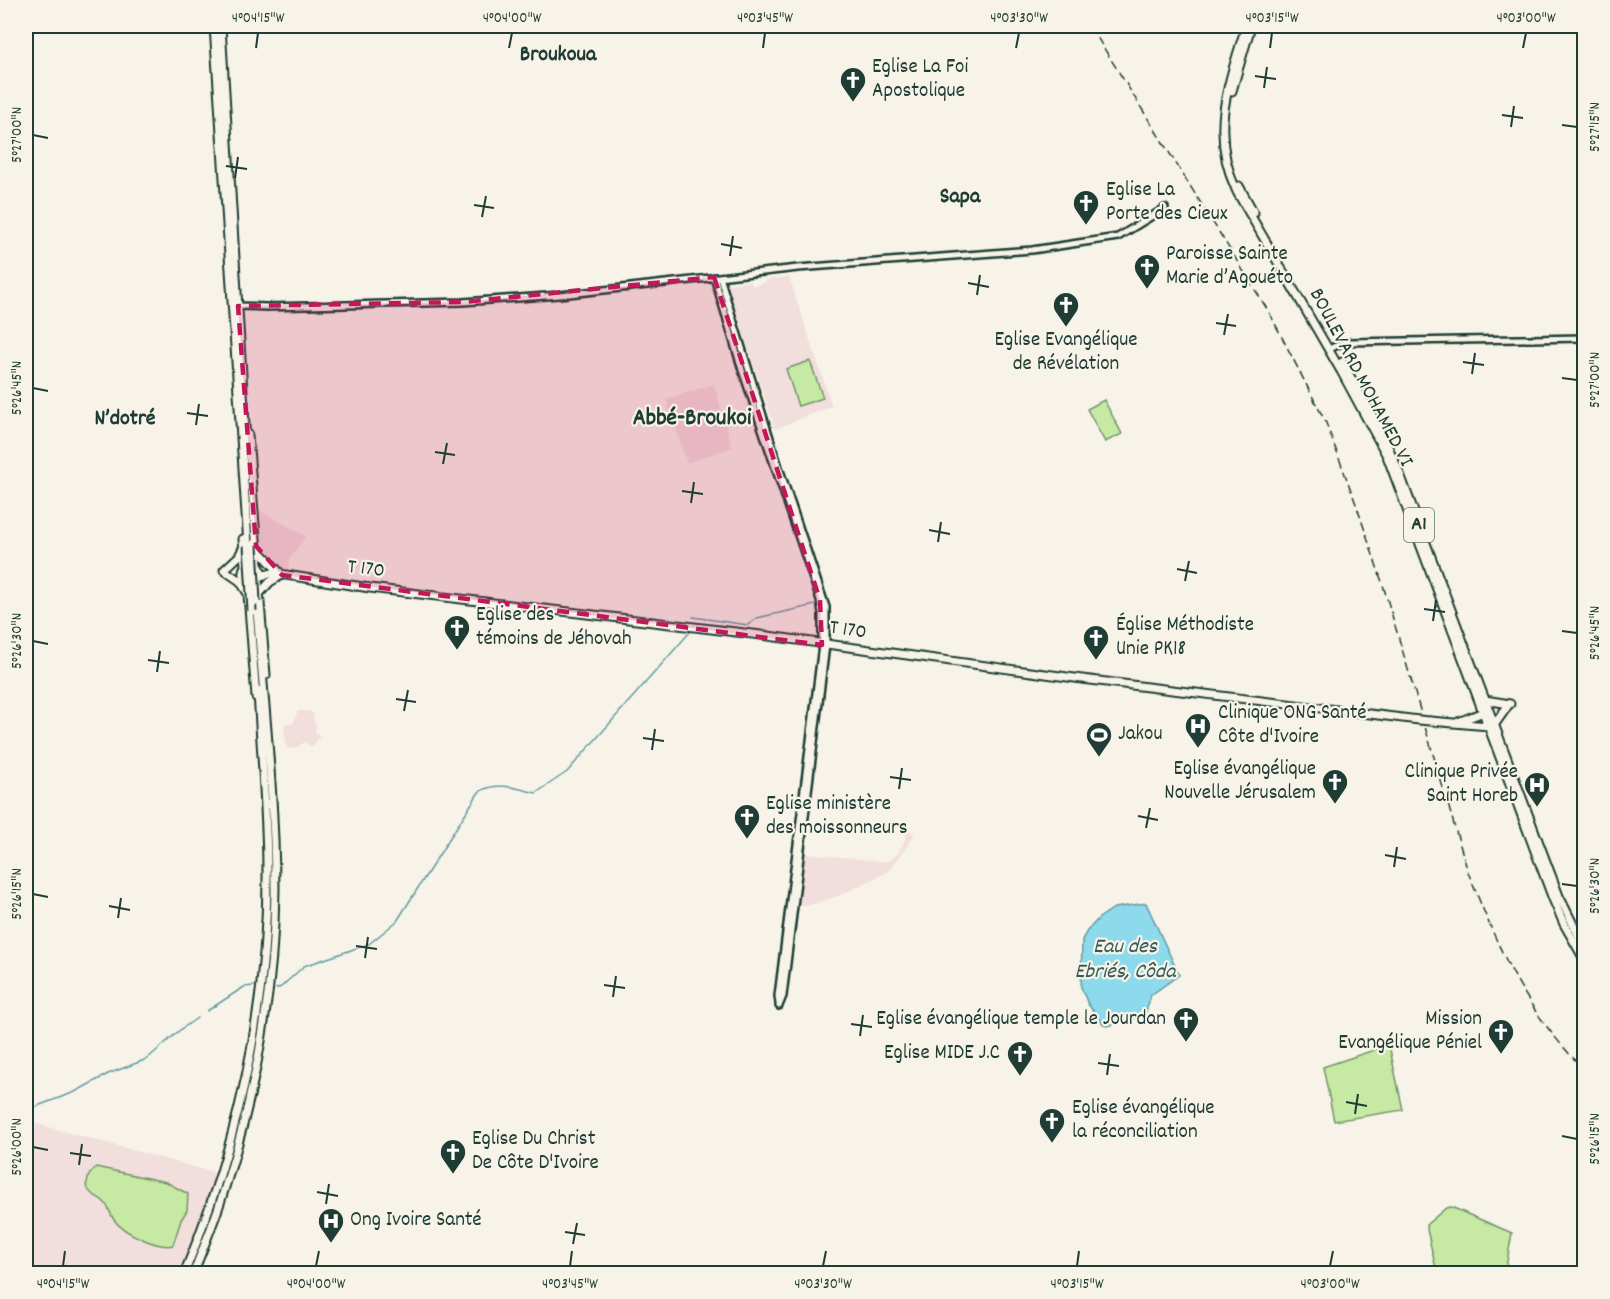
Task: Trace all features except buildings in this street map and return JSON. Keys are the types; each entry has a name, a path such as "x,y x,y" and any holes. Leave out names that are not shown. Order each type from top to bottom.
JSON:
{"main road":[{"path":"214,26 235,306"},
{"path":"184,1274 219,1179 233,1133 257,1017 264,942 267,872 263,698 242,426 221,26"},
{"name":"BOULEVARD MOHAMED VI","path":"1246,26 1224,108 1221,133 1224,157 1237,192 1331,348"},
{"name":"BOULEVARD MOHAMED VI","path":"1251,26 1227,110 1226,141 1231,168 1240,190 1331,348 1370,422 1392,469 1487,713"},
{"path":"250,546 243,572 247,579 255,691 262,711"},
{"path":"193,1274 221,1201 237,1150 255,1075 265,1018 272,942 275,893 272,799 262,711 266,665 259,566 250,546"},
{"path":"250,546 282,575 270,582 260,593"},
{"path":"248,595 240,581 224,570 250,546"},
{"path":"246,565 252,562 273,573"},
{"path":"247,579 253,581 273,573"},
{"name":"T 170","path":"273,573 416,593 571,610 1082,680 1430,722 1462,721"},
{"path":"1482,701 1508,705 1492,725 1462,721 1482,701"},
{"path":"1462,721 1487,713"},
{"name":"A1","path":"1487,713 1559,896 1584,946"},
{"name":"A1","path":"1492,725 1553,899 1584,959"}],"street":[{"path":"235,306 463,302 560,295 843,264 985,255 1118,237 1165,208"},
{"path":"717,277 825,607 824,645 783,996 779,1006 778,996 824,645"},
{"path":"1331,348 1347,342 1584,338"}],"highlighted area":[{"path":"714,277 820,600 822,645 282,575 256,546 238,306 463,302"}],"shaded area":[{"path":"789,277 832,406 775,429 727,284 750,281 753,286 766,282 766,279"},
{"path":"714,384 732,447 687,463 666,399"},
{"path":"255,508 306,536 289,560 288,570 279,567 263,551"},
{"path":"298,711 309,711 314,715 315,733 320,736 312,747 305,742 295,748 287,749 284,728 286,723 292,725"},
{"path":"906,827 914,834 912,839 884,874 838,896 806,906 799,905 805,853 886,862 897,855 905,840"},
{"path":"26,1121 220,1174 184,1273 26,1273","holes":["96,1167 166,1182 187,1210 181,1220 174,1245 133,1233 115,1222 104,1202"]}],"green space":[{"path":"810,361 823,398 798,406 786,369"},
{"path":"1104,400 1122,434 1105,442 1087,409"},
{"path":"1389,1045 1403,1110 1334,1121 1323,1067"},
{"path":"96,1167 166,1182 188,1194 187,1210 181,1220 173,1245 159,1245 134,1235 113,1219 105,1203 92,1194 86,1186 89,1175"},
{"path":"1451,1207 1512,1233 1505,1273 1437,1273 1426,1225 1446,1208"}],"water":[{"name":"Eau des Ebriés, Côda","path":"1146,903 1179,975 1151,995 1145,1015 1108,1026 1104,1025 1088,1004 1081,987 1082,940 1099,918 1114,908"}],"waterway":[{"path":"693,617 748,625 757,618 815,605"},
{"path":"276,989 304,966 369,944 397,921 479,792 499,786 536,793 567,772 690,632"},
{"path":"207,1011 244,987 254,986"},
{"path":"26,1113 40,1105 75,1092 108,1074 147,1059 197,1018"}],"railway":[{"path":"1090,26 1269,312 1326,423 1383,585 1468,872 1490,927 1529,1001 1563,1047 1584,1069"}],"place":[{"name":"Eglise La Foi Apostolique","path":"853,103"},
{"name":"Eglise La Porte des Cieux","path":"1086,226"},
{"name":"Paroisse Sainte Marie d’Agouéto","path":"1147,290"},
{"name":"Eglise Evangélique de Révélation","path":"1066,328"},
{"name":"Eglise des témoins de Jéhovah","path":"457,651"},
{"name":"Église Méthodiste Unie PK18","path":"1096,661"},
{"name":"Clinique ONG Santé Côte d'Ivoire","path":"1198,749"},
{"name":"Jakou","path":"1099,758"},
{"name":"Eglise évangélique Nouvelle Jérusalem","path":"1335,805"},
{"name":"Clinique Privée Saint Horeb","path":"1537,808"},
{"name":"Eglise ministère des moissonneurs","path":"747,840"},
{"name":"Eglise évangélique temple le Jourdan","path":"1186,1043"},
{"name":"Mission Evangélique Péniel","path":"1501,1055"},
{"name":"Eglise MIDE J.C","path":"1020,1077"},
{"name":"Eglise évangélique la réconciliation","path":"1052,1144"},
{"name":"Eglise Du Christ De Côte D'Ivoire","path":"453,1175"},
{"name":"Ong Ivoire Santé","path":"331,1244"}],"district":[{"name":"Broukoua","path":"558,55"},
{"name":"Sapa","path":"960,197"},
{"name":"N’dotré","path":"125,419"},
{"name":"Abbé-Broukoi","path":"692,419"}]}
